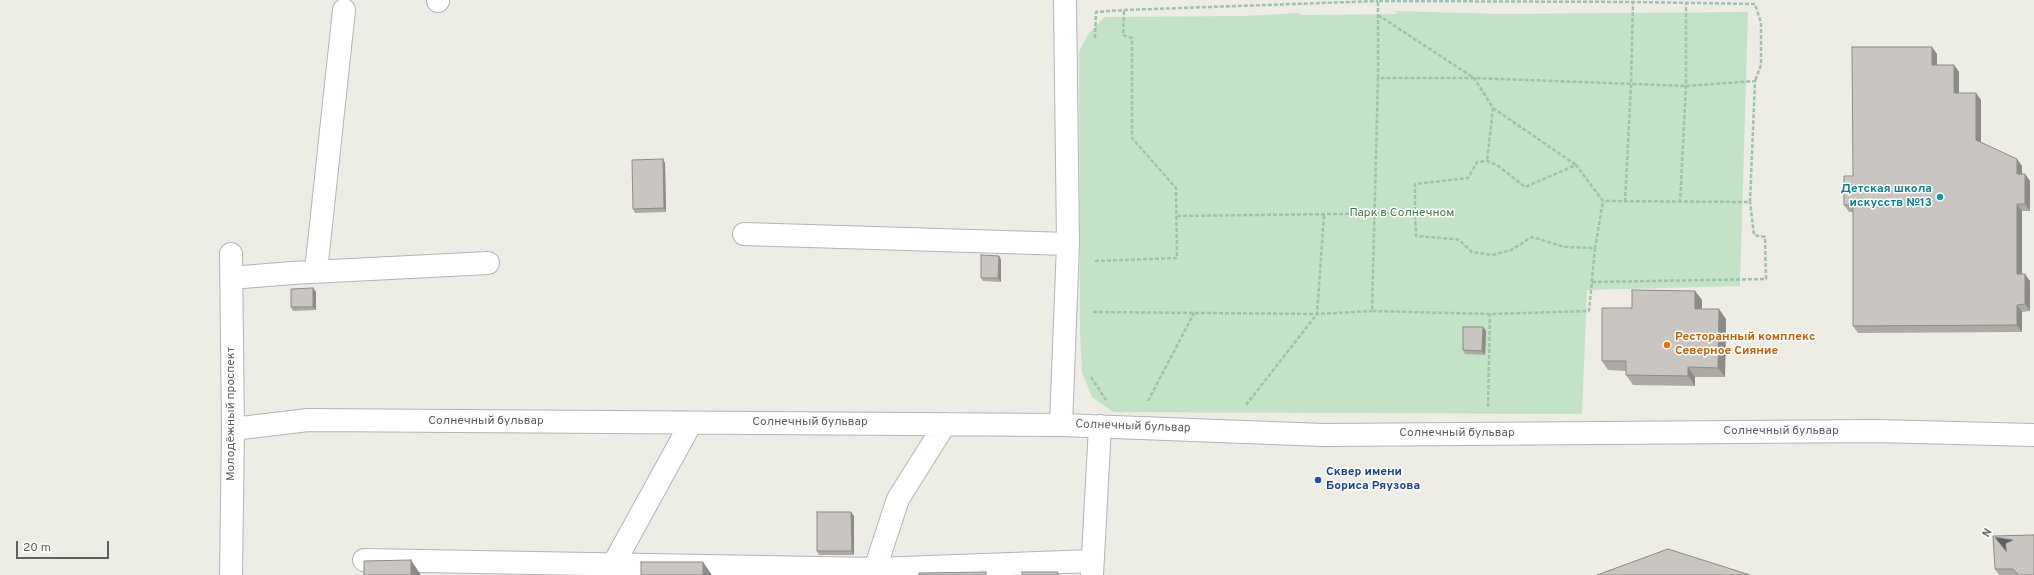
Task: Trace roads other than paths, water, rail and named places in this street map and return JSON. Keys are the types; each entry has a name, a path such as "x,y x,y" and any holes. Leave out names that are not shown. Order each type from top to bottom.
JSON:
{"street":[{"path":"1061,425 1068,244 1065,0"},
{"path":"316,271 344,10"},
{"path":"744,234 1068,244"},
{"name":"Молодёжный проспект","path":"231,254 233,429 231,575"},
{"path":"231,278 316,271 488,263"},
{"name":"Солнечный бульвар","path":"233,429 308,420 691,423 862,422 1100,426 1324,435 1877,431 2034,435"},
{"path":"611,569 691,423"},
{"path":"875,572 898,499 945,424"},
{"path":"364,560 611,569 875,572 1092,568 1100,426"}],"place":[{"name":"Детская школа искусств №13","path":"1940,197"},
{"name":"Ресторанный комплекс Северное Сияние","path":"1667,345"},
{"name":"Сквер имени Бориса Ряузова","path":"1318,480"}],"park label":[{"name":"Парк в Солнечном","path":"1402,214"}]}
